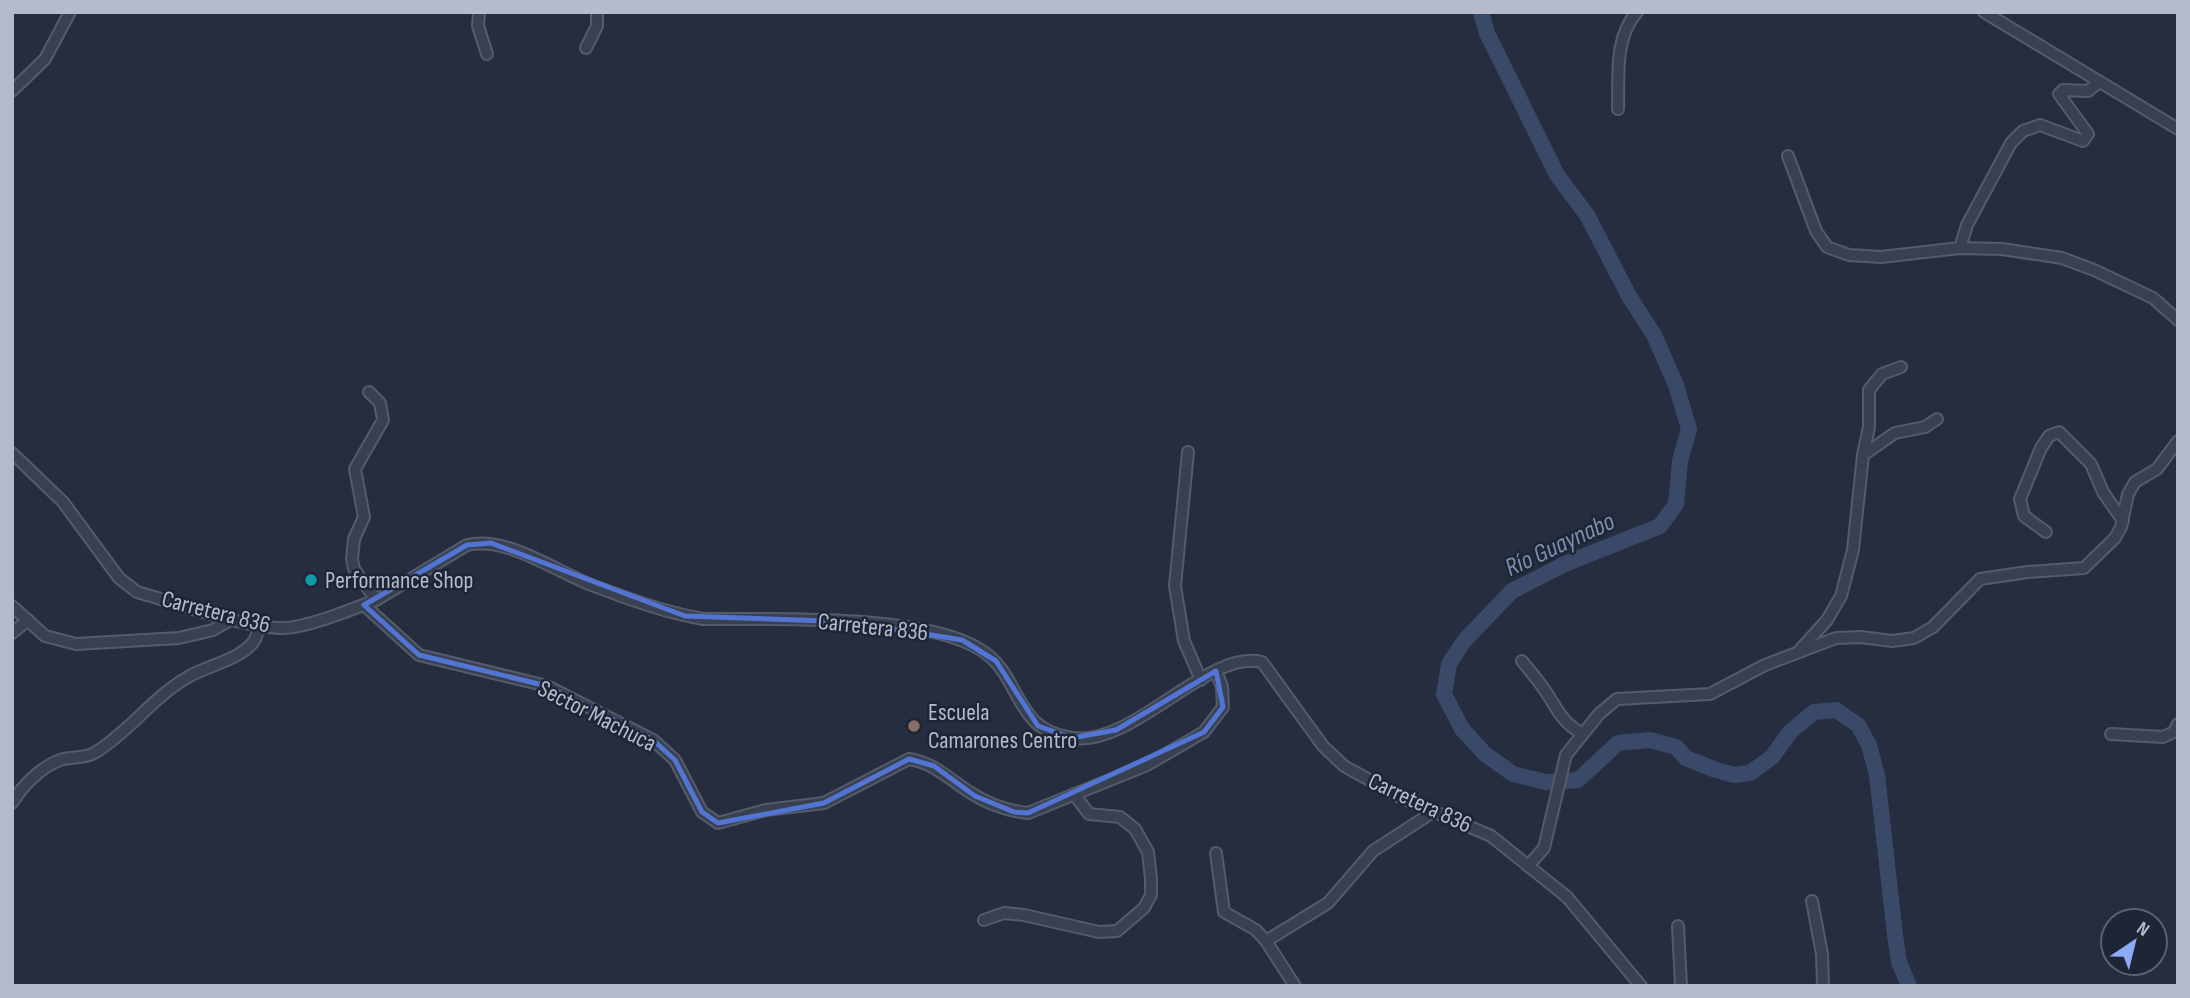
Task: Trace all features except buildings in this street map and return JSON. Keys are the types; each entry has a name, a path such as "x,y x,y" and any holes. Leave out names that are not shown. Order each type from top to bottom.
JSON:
{"street":[{"path":"12,92 45,59 70,12"},
{"path":"479,12 478,26 487,54"},
{"path":"586,48 597,26 597,12"},
{"path":"1618,109 1621,41 1629,22 1637,12"},
{"path":"1984,12 2178,129"},
{"path":"1960,248 1967,225 2011,143 2023,131 2040,125 2083,141 2088,134 2059,94 2063,90 2088,91 2098,83"},
{"path":"1787,156 1816,232 1827,247 1849,255 1881,257 1960,248 2002,249 2062,258 2153,298 2178,320"},
{"path":"1797,653 1827,620 1841,596 1853,550 1863,455 1869,427 1868,390 1882,374 1901,367"},
{"path":"369,392 380,403 383,420 355,469 364,517 352,550 354,569 376,600"},
{"path":"1863,455 1895,433 1925,427 1937,419"},
{"path":"2046,533 2024,516 2020,499 2041,448 2049,436 2059,432 2091,464 2103,492 2123,521"},
{"path":"1528,866 1542,851 1566,755 1581,733 1617,699 1710,694 1765,665 1836,638 1861,637 1892,641 1914,638 1933,627 1980,579 2084,568 2115,538 2123,521 2128,495 2135,482 2157,469 2178,442"},
{"path":"1188,452 1175,586 1184,641 1201,680"},
{"name":"Carretera 836","path":"12,453 63,502 128,587 137,592 260,625 293,628 364,605 467,544 491,543 505,546 587,583 685,616 703,619 852,622 908,627 962,640 996,661 1020,703 1038,726 1072,738 1090,739 1116,730 1229,665 1262,662 1323,746 1343,766 1398,796 1491,836 1567,898 1641,986"},
{"name":"Sector Machuca","path":"364,605 419,655 547,686 653,740 675,760 702,811 718,823 766,810 824,803 909,759 934,766 975,796 1013,812 1028,813 1146,765 1204,732 1223,707 1222,687 1216,671"},
{"path":"12,606 45,636 76,644 179,638 213,630 232,619"},
{"path":"12,633 29,621"},
{"path":"12,803 26,784 43,770 59,760 93,755 164,693 189,676 243,650 254,641 260,625"},
{"path":"1522,660 1548,694 1556,710 1570,727 1581,733"},
{"path":"2111,734 2163,737 2174,732 2178,724"},
{"path":"984,920 1004,913 1098,932 1117,931 1144,908 1151,895 1148,852 1135,828 1120,817 1089,814 1074,794"},
{"path":"1266,942 1328,903 1373,850 1433,812"},
{"path":"1216,853 1224,912 1256,930 1295,986"},
{"path":"1812,901 1822,954 1823,986"},
{"path":"1678,926 1681,986"}],"highlighted area":[{"path":"491,543 685,616 852,622 962,640 996,661 1038,726 1072,738 1116,730 1216,671 1223,707 1204,732 1028,813 1014,812 975,796 934,766 909,759 824,803 718,823 702,812 675,760 653,740 547,686 419,655 364,605 467,545"}],"waterway":[{"name":"Río Guaynabo","path":"1481,12 1487,33 1557,175 1587,215 1629,296 1654,335 1676,385 1689,429 1680,461 1676,504 1660,526 1567,563 1512,591 1464,641 1449,664 1444,694 1462,729 1485,754 1513,774 1546,782 1578,780 1618,743 1650,740 1676,747 1686,758 1713,769 1734,775 1750,773 1772,757 1790,732 1814,712 1836,710 1858,725 1869,745 1877,775 1899,962 1909,986"}],"place":[{"name":"Performance Shop","path":"311,580"},
{"name":"Escuela Camarones Centro","path":"914,726"}]}
